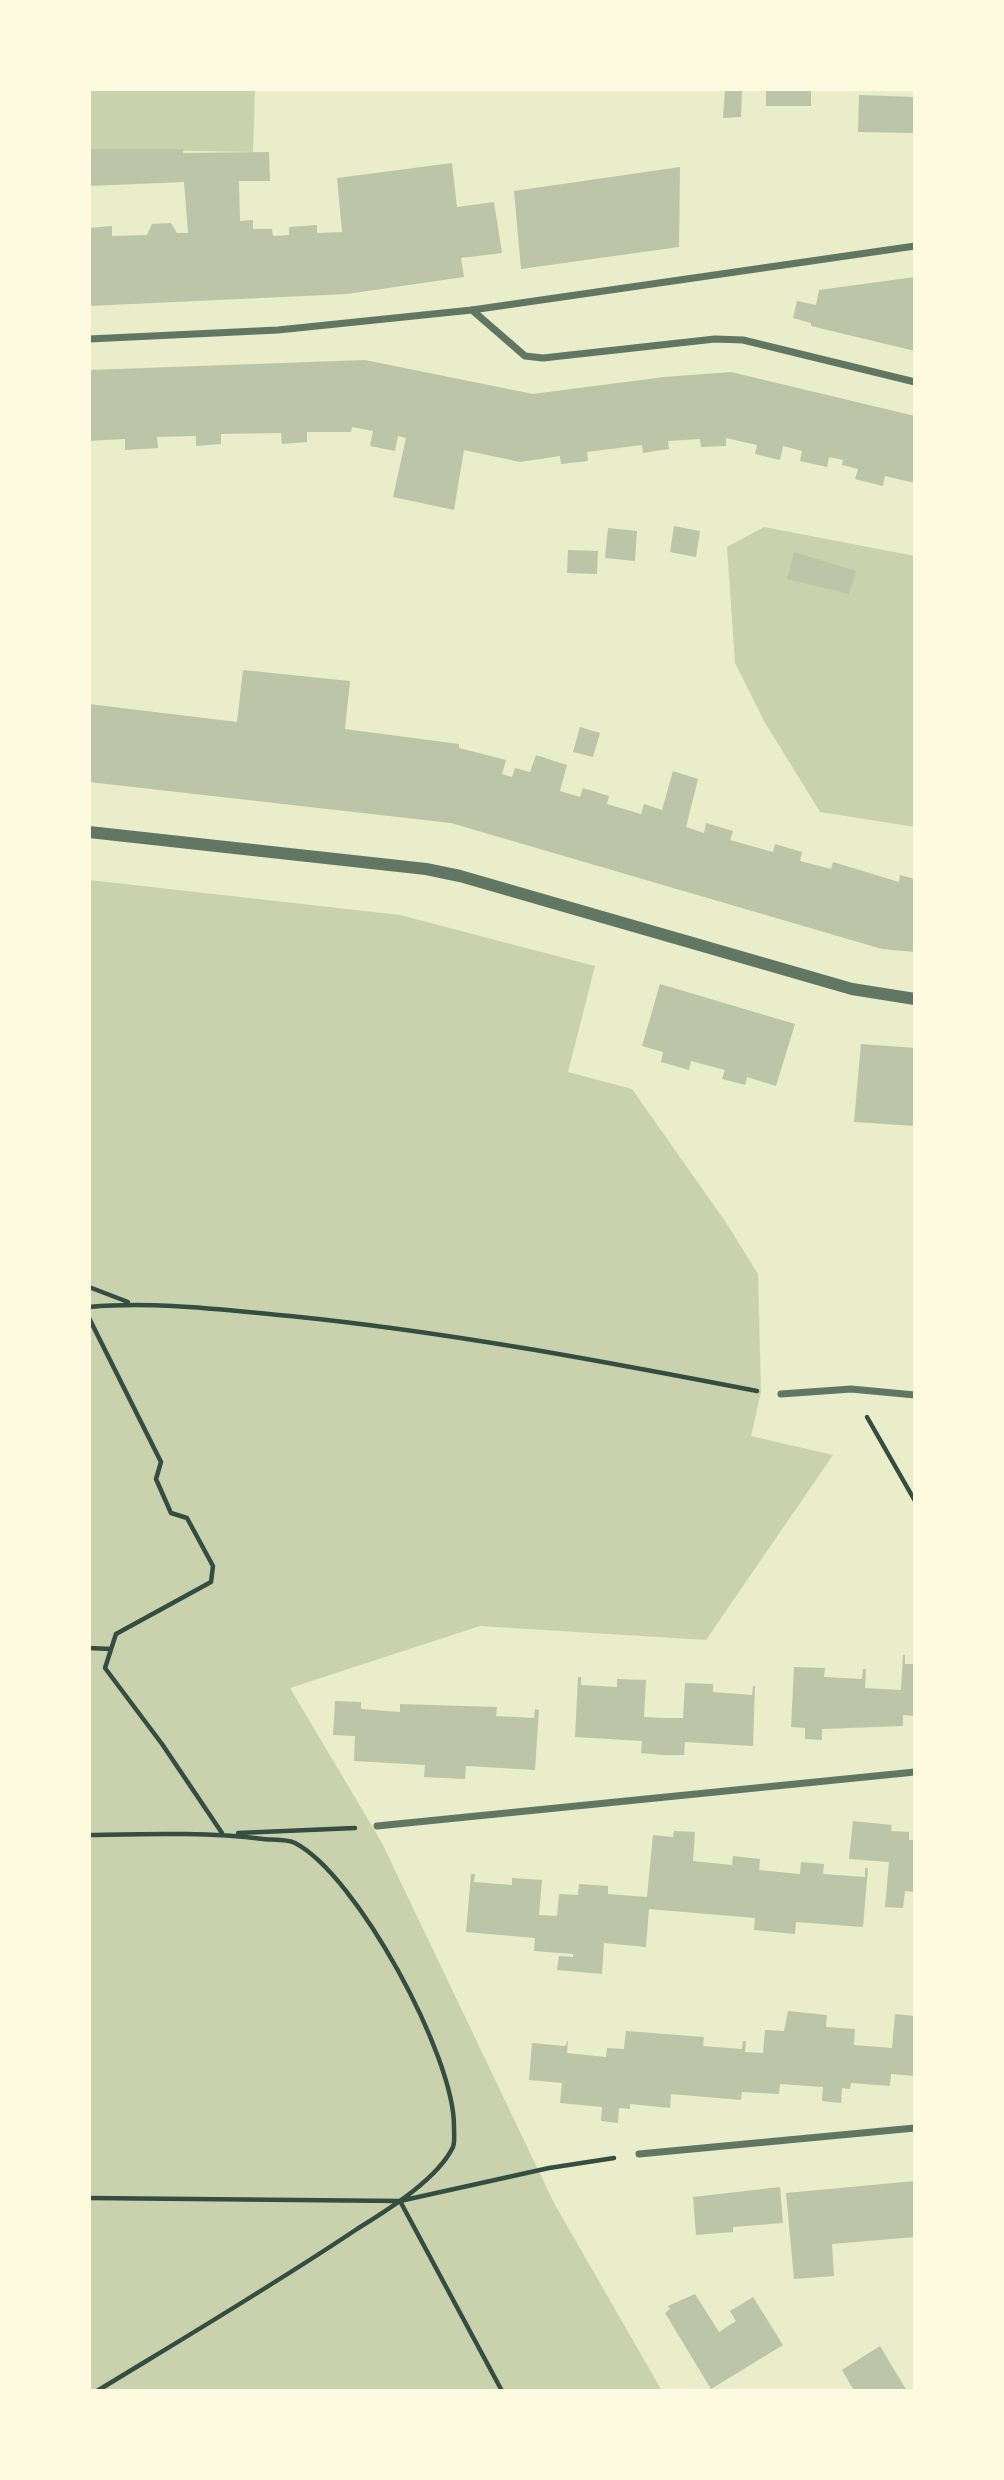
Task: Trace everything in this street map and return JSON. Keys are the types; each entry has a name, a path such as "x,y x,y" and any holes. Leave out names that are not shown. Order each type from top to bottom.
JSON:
{"street":[{"path":"89,339 278,330 472,310 915,246"},
{"path":"472,310 524,356 543,358 715,339 743,340 915,382"},
{"path":"89,832 426,869 460,876 852,989 915,999"},
{"path":"781,1394 851,1389 915,1395"},
{"path":"377,1826 915,1772"},
{"path":"639,2154 915,2128"}],"path":[{"path":"89,1287 132,1303"},
{"path":"89,1307 132,1303 193,1306 486,1340 781,1394"},
{"path":"89,1318 161,1462 156,1479 172,1513 187,1518 213,1566 211,1582 116,1634 105,1668 162,1744 222,1834 294,1842 335,1877 365,1920 432,2036 446,2075 454,2114 454,2146 435,2169 400,2201 317,2256 97,2391"},
{"path":"851,1389 915,1501"},
{"path":"89,1648 111,1649"},
{"path":"89,1835 222,1834 360,1828"},
{"path":"89,2198 400,2201 548,2168 639,2154"},
{"path":"400,2201 502,2391"}],"green space":[{"path":"89,89 255,89 253,152 89,149"},
{"path":"764,527 915,556 915,827 820,812 764,721 735,663 727,547"},
{"path":"89,880 400,915 595,966 568,1072 632,1089 727,1224 758,1274 761,1392 751,1436 833,1455 706,1640 480,1626 290,1688 382,1843 554,2203 662,2391 89,2391"}],"building":[{"path":"725,89 742,89 741,117 723,118"},
{"path":"766,89 811,89 811,106 766,106"},
{"path":"859,95 915,97 915,133 858,132"},
{"path":"89,149 183,149 183,153 269,152 270,181 239,181 240,221 253,220 253,229 272,229 273,236 289,235 289,227 317,225 317,233 342,232 337,178 452,163 457,207 494,202 502,253 461,258 464,277 347,294 89,306 89,228 112,226 112,236 147,235 152,224 171,223 177,233 188,233 184,182 89,186"},
{"path":"680,167 679,247 521,269 514,191"},
{"path":"915,277 915,351 811,326 811,323 793,318 797,301 816,305 819,290"},
{"path":"365,360 533,394 664,377 731,372 915,416 915,483 885,476 883,486 855,479 858,469 842,465 843,460 829,457 827,467 800,461 802,451 783,446 780,460 755,454 757,445 726,438 726,446 701,447 700,439 668,441 669,449 643,453 642,445 587,452 588,461 561,464 560,456 520,462 464,450 454,510 393,497 406,438 398,436 395,451 370,446 373,431 352,427 351,432 307,432 307,442 282,444 281,433 221,434 221,444 196,446 196,436 157,437 158,448 125,450 125,439 89,441 89,370"},
{"path":"674,526 700,531 696,557 670,552"},
{"path":"608,528 637,531 635,561 605,558"},
{"path":"568,550 598,551 597,574 567,573"},
{"path":"794,552 856,571 849,594 787,579"},
{"path":"243,670 350,681 345,729 459,744 459,748 506,760 502,774 512,777 515,768 530,772 536,755 567,765 560,791 580,797 583,788 609,796 607,804 641,814 644,804 662,810 673,771 698,779 686,827 704,833 706,823 733,831 730,840 773,852 775,844 802,852 800,861 831,869 833,862 899,882 900,875 915,879 915,952 882,949 451,823 89,782 89,704 237,722"},
{"path":"580,727 600,733 593,757 573,752"},
{"path":"660,984 795,1024 776,1086 747,1077 745,1085 722,1079 725,1070 691,1061 689,1070 661,1062 663,1052 642,1046"},
{"path":"861,1044 915,1048 915,1126 854,1122"},
{"path":"903,1655 905,1664 915,1664 915,1716 903,1715 903,1726 822,1729 822,1740 805,1739 805,1728 791,1727 794,1667 825,1668 824,1677 862,1679 863,1669 866,1669 865,1688 901,1690"},
{"path":"578,1677 581,1677 581,1685 617,1687 617,1679 646,1680 644,1717 683,1718 685,1683 713,1684 713,1692 752,1695 755,1686 753,1746 685,1742 684,1755 663,1755 641,1753 642,1741 575,1737"},
{"path":"335,1701 361,1702 361,1709 400,1712 400,1704 497,1707 496,1716 534,1718 535,1709 539,1710 535,1770 466,1766 465,1779 424,1777 425,1765 354,1761 355,1736 333,1735"},
{"path":"853,1821 892,1825 891,1831 909,1832 909,1840 915,1840 915,1892 905,1891 903,1908 885,1907 889,1862 849,1859"},
{"path":"674,1831 695,1832 693,1861 732,1865 733,1856 760,1859 759,1870 800,1874 801,1862 824,1864 823,1874 865,1877 865,1868 868,1868 863,1927 796,1922 795,1934 754,1930 755,1918 649,1909 646,1947 604,1943 602,1974 557,1970 559,1956 573,1957 573,1954 534,1951 535,1938 466,1932 471,1874 475,1874 474,1882 512,1885 512,1878 542,1880 539,1915 557,1916 559,1894 578,1895 579,1884 608,1886 608,1894 647,1897 653,1835 673,1837"},
{"path":"788,2011 827,2015 826,2027 855,2029 854,2045 892,2048 895,2014 915,2016 915,2076 891,2074 890,2086 851,2083 850,2089 842,2088 841,2103 822,2101 823,2087 780,2084 779,2094 742,2092 741,2100 671,2094 670,2108 630,2104 630,2109 619,2108 618,2123 601,2121 602,2107 560,2103 562,2083 529,2080 532,2043 565,2046 568,2040 567,2053 606,2057 607,2048 624,2049 626,2031 704,2037 703,2046 742,2049 743,2041 746,2041 745,2052 763,2053 765,2030 784,2031"},
{"path":"915,2181 915,2237 832,2244 834,2276 794,2279 786,2193"},
{"path":"780,2187 783,2223 733,2227 733,2232 696,2235 693,2197"},
{"path":"695,2294 719,2332 736,2321 730,2311 753,2297 783,2345 711,2389 665,2313 670,2309 668,2306"},
{"path":"880,2346 907,2391 850,2391 853,2389 842,2370"}]}
